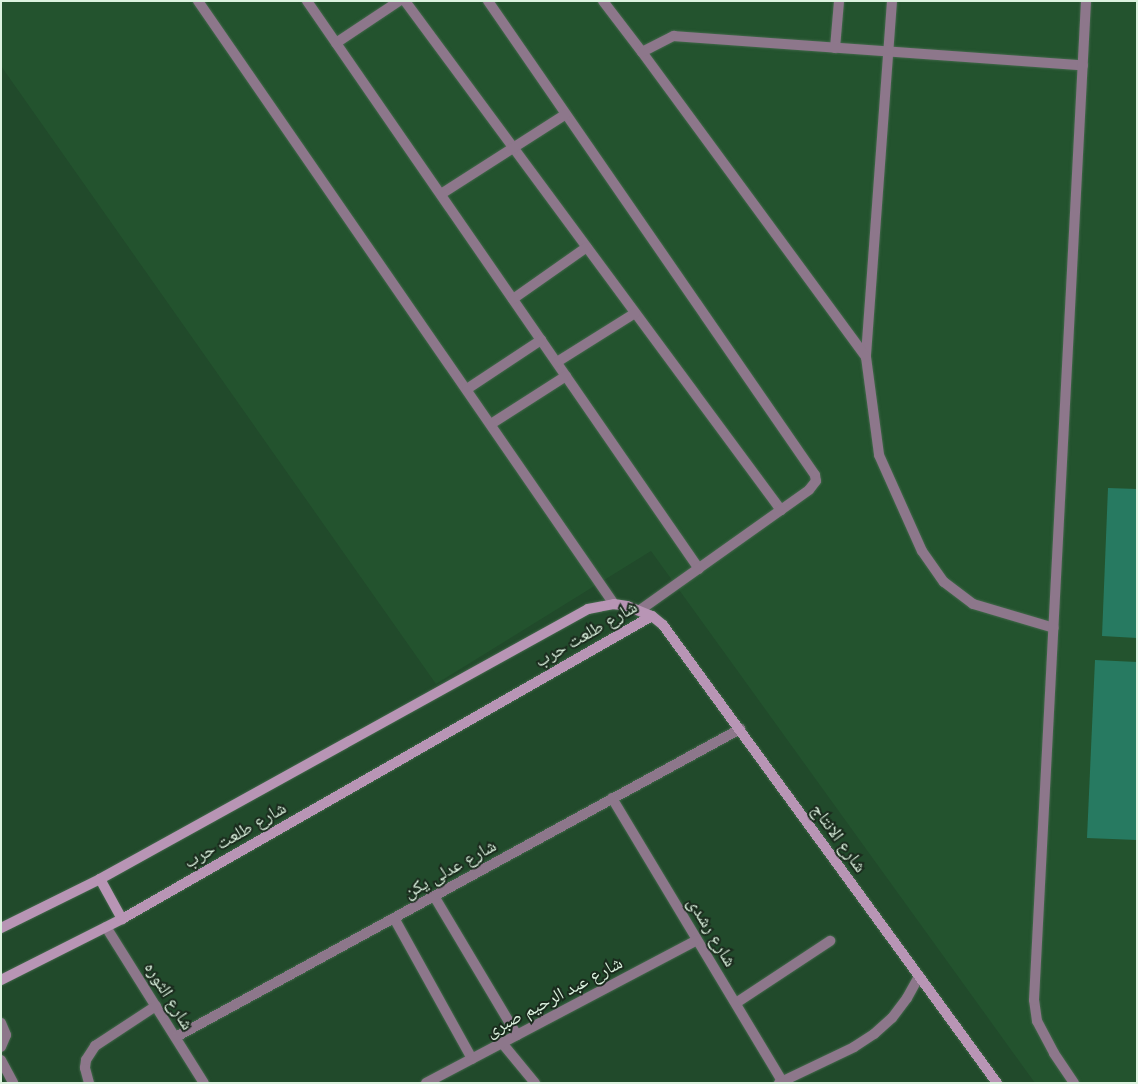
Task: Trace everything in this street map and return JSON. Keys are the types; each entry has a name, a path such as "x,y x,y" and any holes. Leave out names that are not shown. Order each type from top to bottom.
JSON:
{"street":[{"path":"198,1 614,604"},
{"path":"307,1 700,569"},
{"path":"336,43 399,1"},
{"path":"405,1 780,510"},
{"path":"488,1 815,475 814,486 640,610"},
{"path":"603,1 866,357"},
{"path":"835,48 839,1"},
{"path":"892,1 866,357 879,455 922,551 944,582 972,604 1054,628"},
{"path":"1074,1083 1054,1054 1038,1021 1034,1000 1086,1"},
{"path":"642,52 674,36 1083,65"},
{"path":"441,194 566,114"},
{"path":"513,299 587,247"},
{"path":"557,362 635,312"},
{"path":"467,389 541,340"},
{"path":"491,424 566,376"},
{"name":"شارع طلعت حرب","path":"1,928 100,879 588,609 614,604 640,610 652,616"},
{"name":"شارع طلعت حرب","path":"1,980 122,919 652,616"},
{"name":"شارع الانتاج","path":"652,616 663,625 740,729 997,1083"},
{"name":"شارع عدلى يكن","path":"176,1037 740,729"},
{"name":"شارع رشدى","path":"612,798 782,1082"},
{"path":"100,879 122,919"},
{"path":"434,896 517,1035"},
{"path":"394,918 472,1058"},
{"name":"شارع الثوره","path":"106,927 204,1083"},
{"name":"شارع عبد الرحيم صبرى","path":"426,1083 697,940"},
{"path":"736,1003 830,941"},
{"path":"782,1082 854,1047 874,1034 892,1018 907,998 919,976"},
{"path":"89,1083 85,1068 86,1060 95,1046 156,1006"},
{"path":"1,1023 6,1035 1,1047"},
{"path":"502,1043 534,1083"},
{"path":"1,1060 13,1083"}],"shaded area":[{"path":"1,1 1137,1 1137,1083 1035,1083 651,551 436,684 1,66"}],"building":[{"path":"1108,488 1137,489 1137,638 1102,636"},
{"path":"1095,660 1137,662 1137,840 1087,838"}]}
